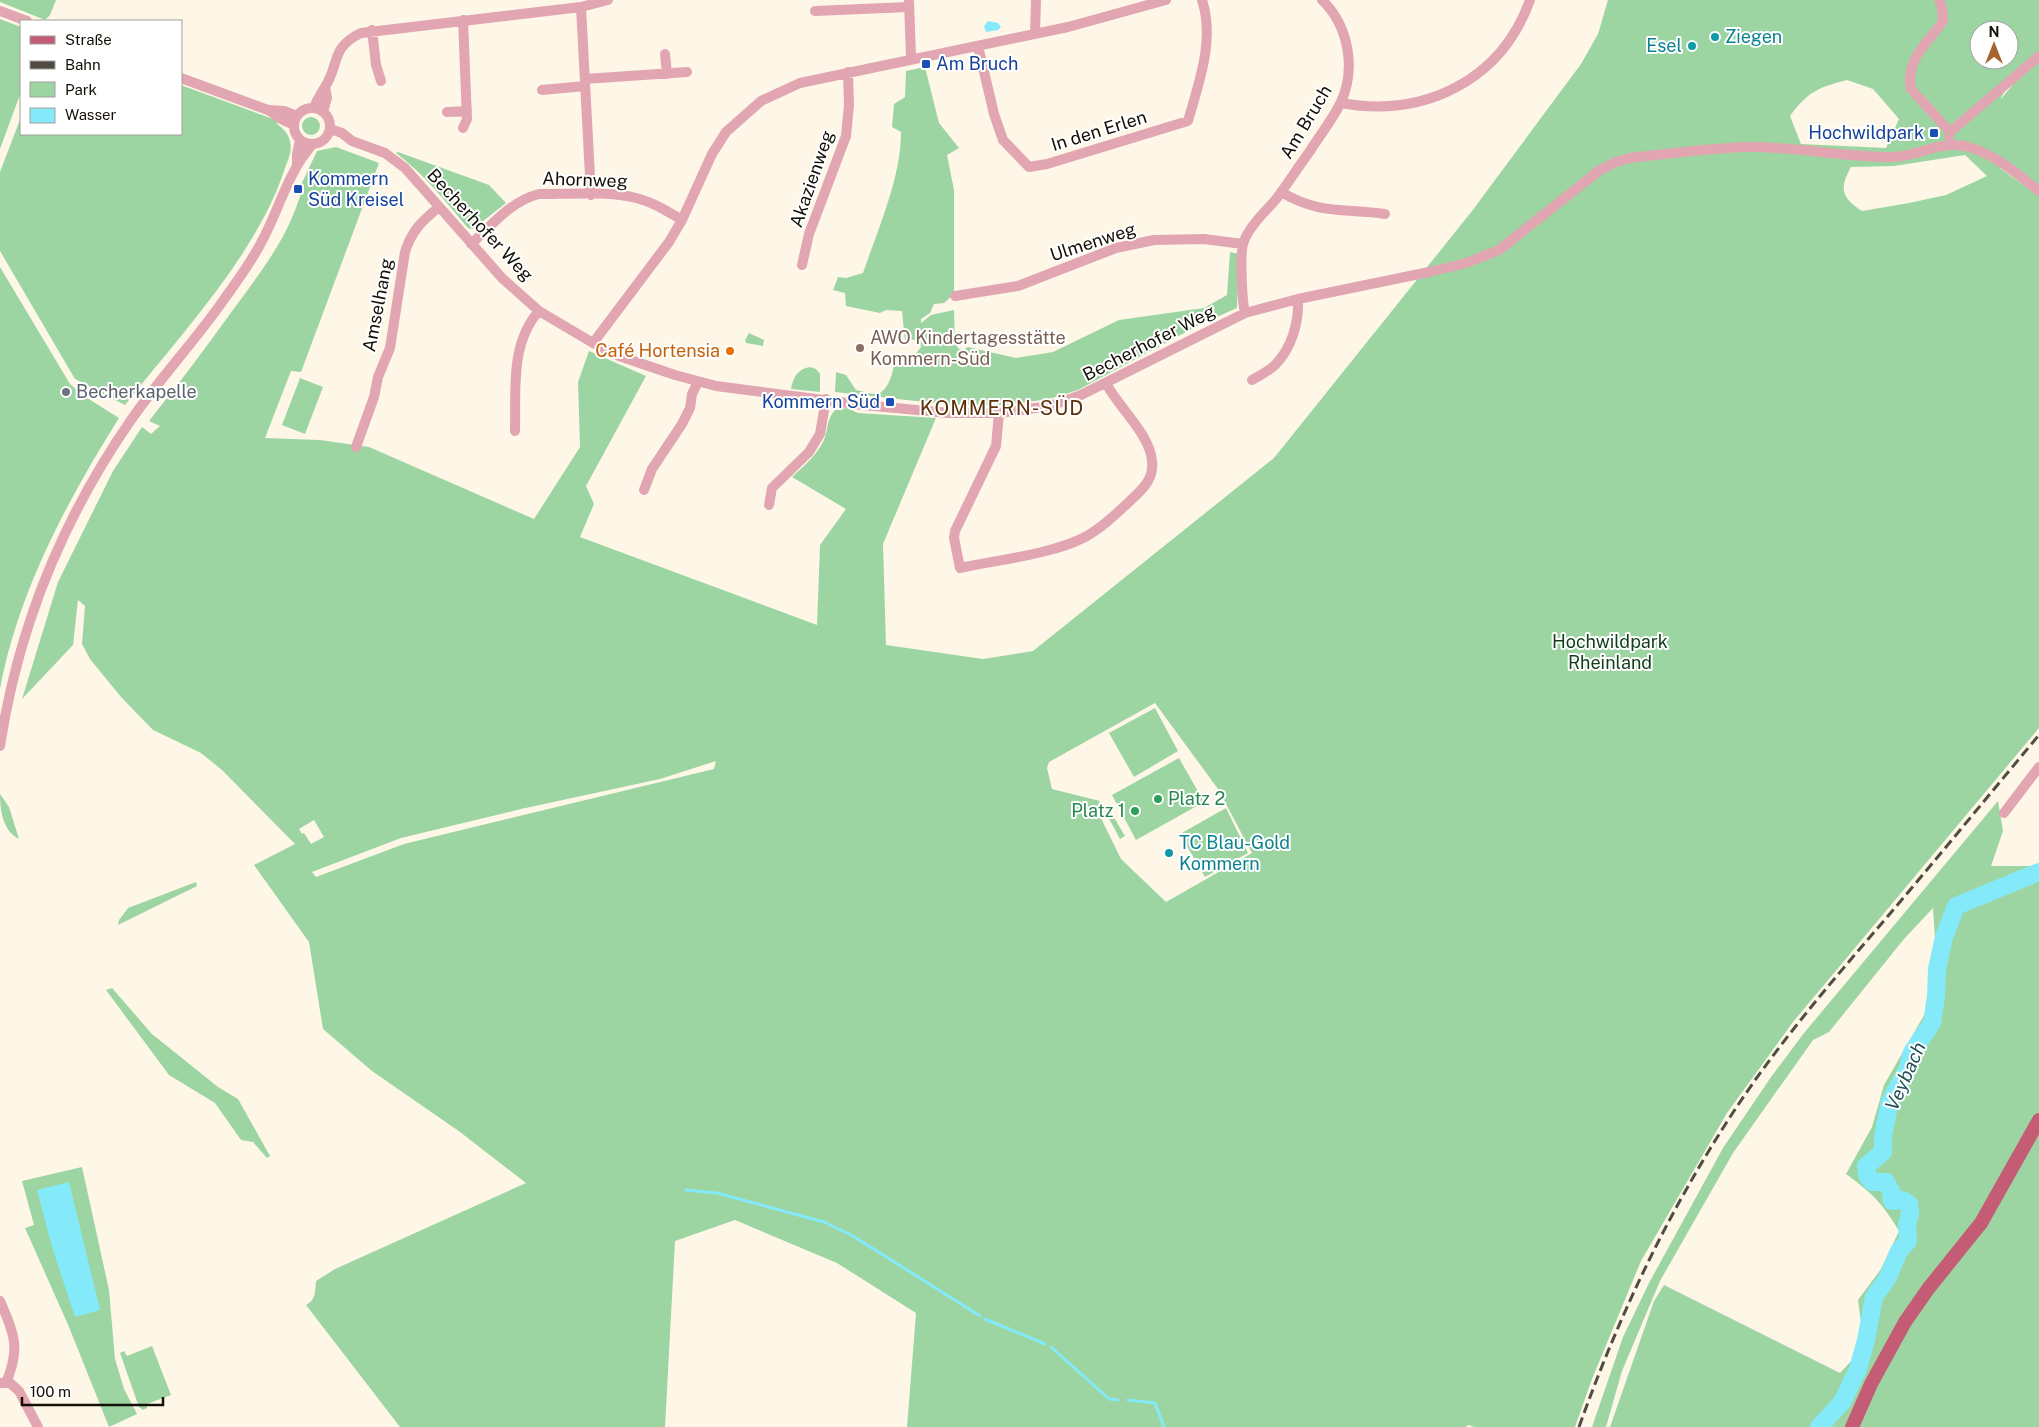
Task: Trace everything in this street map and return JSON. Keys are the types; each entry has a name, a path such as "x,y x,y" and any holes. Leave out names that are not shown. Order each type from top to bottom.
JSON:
{"main road":[{"path":"1852,1427 1871,1384 1905,1322 1981,1223 2039,1120"}],"street":[{"path":"318,110 327,98 326,87 340,49 350,38 361,32 580,7 608,0"},
{"path":"1035,32 1036,0"},
{"path":"593,343 669,242 682,220 712,154 726,132 761,101 800,83 911,58 978,46 1035,32 1068,27 1142,4 1166,0"},
{"name":"In den Erlen","path":"978,46 994,114 1003,140 1030,167 1047,164 1188,121 1208,37 1206,14 1202,0"},
{"name":"Am Bruch","path":"1243,244 1281,192 1341,103 1348,82 1349,53 1343,34 1334,16 1322,0"},
{"path":"1341,103 1376,107 1413,104 1456,88 1489,66 1514,34 1530,0"},
{"path":"1938,0 1942,8 1943,21 1914,58 1909,80 1911,88 1950,132"},
{"path":"815,11 909,3 911,58"},
{"path":"580,7 591,195"},
{"path":"0,11 24,20"},
{"path":"463,20 467,111 467,119 463,128"},
{"path":"372,30 376,65 381,81"},
{"path":"665,54 667,74"},
{"path":"2039,56 1950,132 1948,144 1966,146 1986,153 2003,163 2039,191"},
{"path":"542,90 585,82 687,72"},
{"name":"Akazienweg","path":"802,265 809,234 846,136 849,105 848,72"},
{"path":"182,78 268,110 284,111 296,120"},
{"path":"305,110 318,110 329,120 328,134 322,141 312,144 300,140 294,130 296,120 305,110"},
{"path":"447,112 467,111"},
{"name":"Becherhofer Weg","path":"328,134 352,141 392,158 405,168 502,278 539,310 593,343 619,356 716,386 864,405 949,413 999,413 1050,406 1082,395 1244,313 1298,299 1466,263 1499,250 1600,170 1630,158 1747,147 1897,157 1948,144"},
{"path":"298,164 297,154 300,140"},
{"path":"0,746 11,685 24,639 39,594 66,528 99,467 132,418 224,299 262,242 298,164 312,144"},
{"path":"1281,192 1296,201 1334,211 1369,211 1385,214"},
{"name":"Ahornweg","path":"471,244 513,205 530,196 539,194 635,198 656,205 682,220"},
{"name":"Amselhang","path":"356,447 374,397 378,377 390,348 405,252 409,238 417,226 439,207"},
{"name":"Ulmenweg","path":"955,296 1018,286 1116,248 1154,240 1204,239 1243,244"},
{"path":"1243,244 1242,296 1244,313"},
{"path":"1252,380 1275,366 1293,338 1298,299"},
{"path":"515,431 517,362 520,341 532,318 539,310"},
{"path":"644,490 652,470 682,424 690,408 692,394 698,382"},
{"path":"999,413 996,446 955,531 954,538 960,568 1058,547 1084,538 1113,518 1148,484 1152,470 1152,459 1145,440 1106,383"},
{"path":"769,505 772,488 809,452 820,434 826,399"},
{"path":"2004,813 2039,768"},
{"path":"0,1301 16,1343 15,1354 3,1383 10,1383 19,1390 38,1427"}],"green space":[{"path":"0,0 56,0 50,15 45,20 0,2"},
{"name":"Hochwildpark Rheinland","path":"1608,0 2039,0 2039,51 2019,68 2019,20 1969,20 1969,70 2016,70 2000,100 2021,75 2039,60 2039,185 2000,156 2000,168 2039,196 2039,728 1793,1022 1727,1113 1641,1261 1592,1379 1575,1427 1474,1427 1469,1425 1465,1427 907,1427 916,1313 837,1263 735,1220 675,1241 665,1427 400,1427 306,1305 313,1298 316,1281 335,1269 526,1183 460,1132 372,1071 323,1029 309,942 254,865 295,844 222,770 201,753 153,730 121,697 90,659 82,644 85,606 78,600 73,645 22,699 58,582 113,471 142,427 151,434 160,426 149,421 272,255 289,224 302,189 300,187 317,151 336,147 379,163 301,372 291,371 265,438 320,440 369,447 534,519 580,447 578,382 589,351 646,376 586,486 594,504 580,537 817,625 820,545 846,509 792,477 818,451 824,440 830,417 835,410 847,408 858,413 936,418 883,544 886,645 983,659 1033,651 1274,458 1472,211 1581,64 1598,34","holes":["1847,80 1873,89 1899,119 1886,148 1801,144 1790,116 1814,92 1828,85","1965,155 1987,176 1946,195 1909,203 1862,211 1849,201 1844,191 1844,186 1851,167 1894,166","1155,703 1218,789 1252,853 1166,902 1121,859 1096,808 1100,801 1052,789 1047,768 1049,762","716,761 714,769 404,844 316,877 312,872 401,838 521,809 660,779","314,820 324,837 311,844 299,829"]},
{"path":"0,19 20,27 20,95 0,149"},
{"path":"925,67 939,123 959,148 947,155 954,190 954,294 944,303 934,304 930,313 921,319 921,323 931,315 954,310 955,344 959,349 968,347 1016,358 1053,352 1119,320 1204,308 1227,295 1230,252 1239,254 1237,308 1201,324 1078,390 1049,399 1004,405 951,405 835,392 836,372 846,375 856,390 874,394 880,393 889,382 894,365 910,361 921,347 919,339 905,341 902,311 886,310 880,313 846,306 845,293 833,290 838,277 846,278 863,273 888,203 897,167 901,132 892,127 894,104 905,97 906,71"},
{"path":"182,85 278,121 277,124 285,131 291,145 284,171 271,202 255,233 236,263 215,293 125,405 75,379 0,251 0,172 20,120 20,135 182,135"},
{"path":"311,117 317,120 320,126 317,132 311,135 305,132 302,126 305,120"},
{"path":"398,152 489,185 506,203 473,229 468,228 425,179 396,153"},
{"path":"0,267 70,384 84,396 119,418 81,482 47,548 19,617 0,689"},
{"path":"749,333 764,340 763,346 746,343 745,340"},
{"path":"810,367 816,369 820,374 820,392 791,389 797,374"},
{"path":"300,378 323,387 305,434 282,425"},
{"path":"1155,708 1178,751 1134,777 1109,733"},
{"path":"1179,758 1204,802 1136,840 1112,795"},
{"path":"0,794 9,807 19,839 6,826 2,814"},
{"path":"1998,801 2003,831 1991,866 2034,866 2039,864 2039,1427 1610,1427 1654,1301 1664,1285 1840,1373 1854,1358 1861,1323 1858,1300 1881,1269 1899,1231 1888,1213 1876,1200 1846,1174 1872,1127 1884,1085 1927,1010 1936,954 1933,908 1904,939 1829,1032 1813,1040 1733,1153 1660,1281 1622,1371 1606,1427 1592,1427 1623,1337 1649,1283 1723,1148 1771,1077 1804,1033"},
{"path":"1226,808 1248,853 1205,877 1180,834"},
{"path":"1109,809 1125,836 1120,839 1105,811"},
{"path":"196,882 197,886 118,925 119,920 128,908"},
{"path":"112,988 152,1034 218,1087 238,1099 270,1156 267,1158 253,1142 241,1140 215,1103 169,1075 106,990"},
{"path":"82,1167 109,1290 115,1359 124,1389 137,1414 109,1427 69,1327 25,1228 34,1225 22,1181"},
{"path":"152,1346 171,1395 147,1404 147,1408 143,1410 139,1407 120,1353 124,1351 127,1356"}],"water":[{"path":"988,21 998,23 1001,27 998,30 986,32 984,26"},
{"path":"69,1182 100,1310 75,1317 52,1247 37,1190"}],"waterway":[{"name":"Veybach","path":"1819,1427 1842,1402 1858,1369 1866,1340 1874,1297 1887,1279 1899,1251 1908,1241 1909,1204 1903,1200 1892,1201 1891,1191 1886,1182 1872,1182 1867,1175 1866,1166 1883,1152 1883,1136 1890,1101 1907,1071 1912,1052 1932,1023 1937,969 1944,937 1956,906 2039,872"},
{"path":"686,1190 717,1193 824,1222 853,1236 980,1316"},
{"path":"985,1319 1045,1344"},
{"path":"1051,1347 1109,1399 1118,1400"},
{"path":"1128,1400 1155,1403 1164,1427"}],"railway":[{"path":"1579,1427 1611,1344 1647,1264 1688,1186 1734,1111 1808,1011 2039,735"}],"place":[{"name":"Ziegen","path":"1715,37"},
{"name":"Esel","path":"1692,46"},
{"name":"Am Bruch","path":"926,64"},
{"name":"Hochwildpark","path":"1934,133"},
{"name":"Kommern Süd Kreisel","path":"298,189"},
{"name":"AWO Kindertagesstätte Kommern-Süd","path":"860,348"},
{"name":"Café Hortensia","path":"730,351"},
{"name":"Becherkapelle","path":"66,392"},
{"name":"Kommern Süd","path":"890,402"},
{"name":"Platz 2","path":"1158,799"},
{"name":"Platz 1","path":"1135,811"},
{"name":"TC Blau-Gold Kommern","path":"1169,853"}],"district":[{"name":"KOMMERN-SÜD","path":"1002,408"}]}
